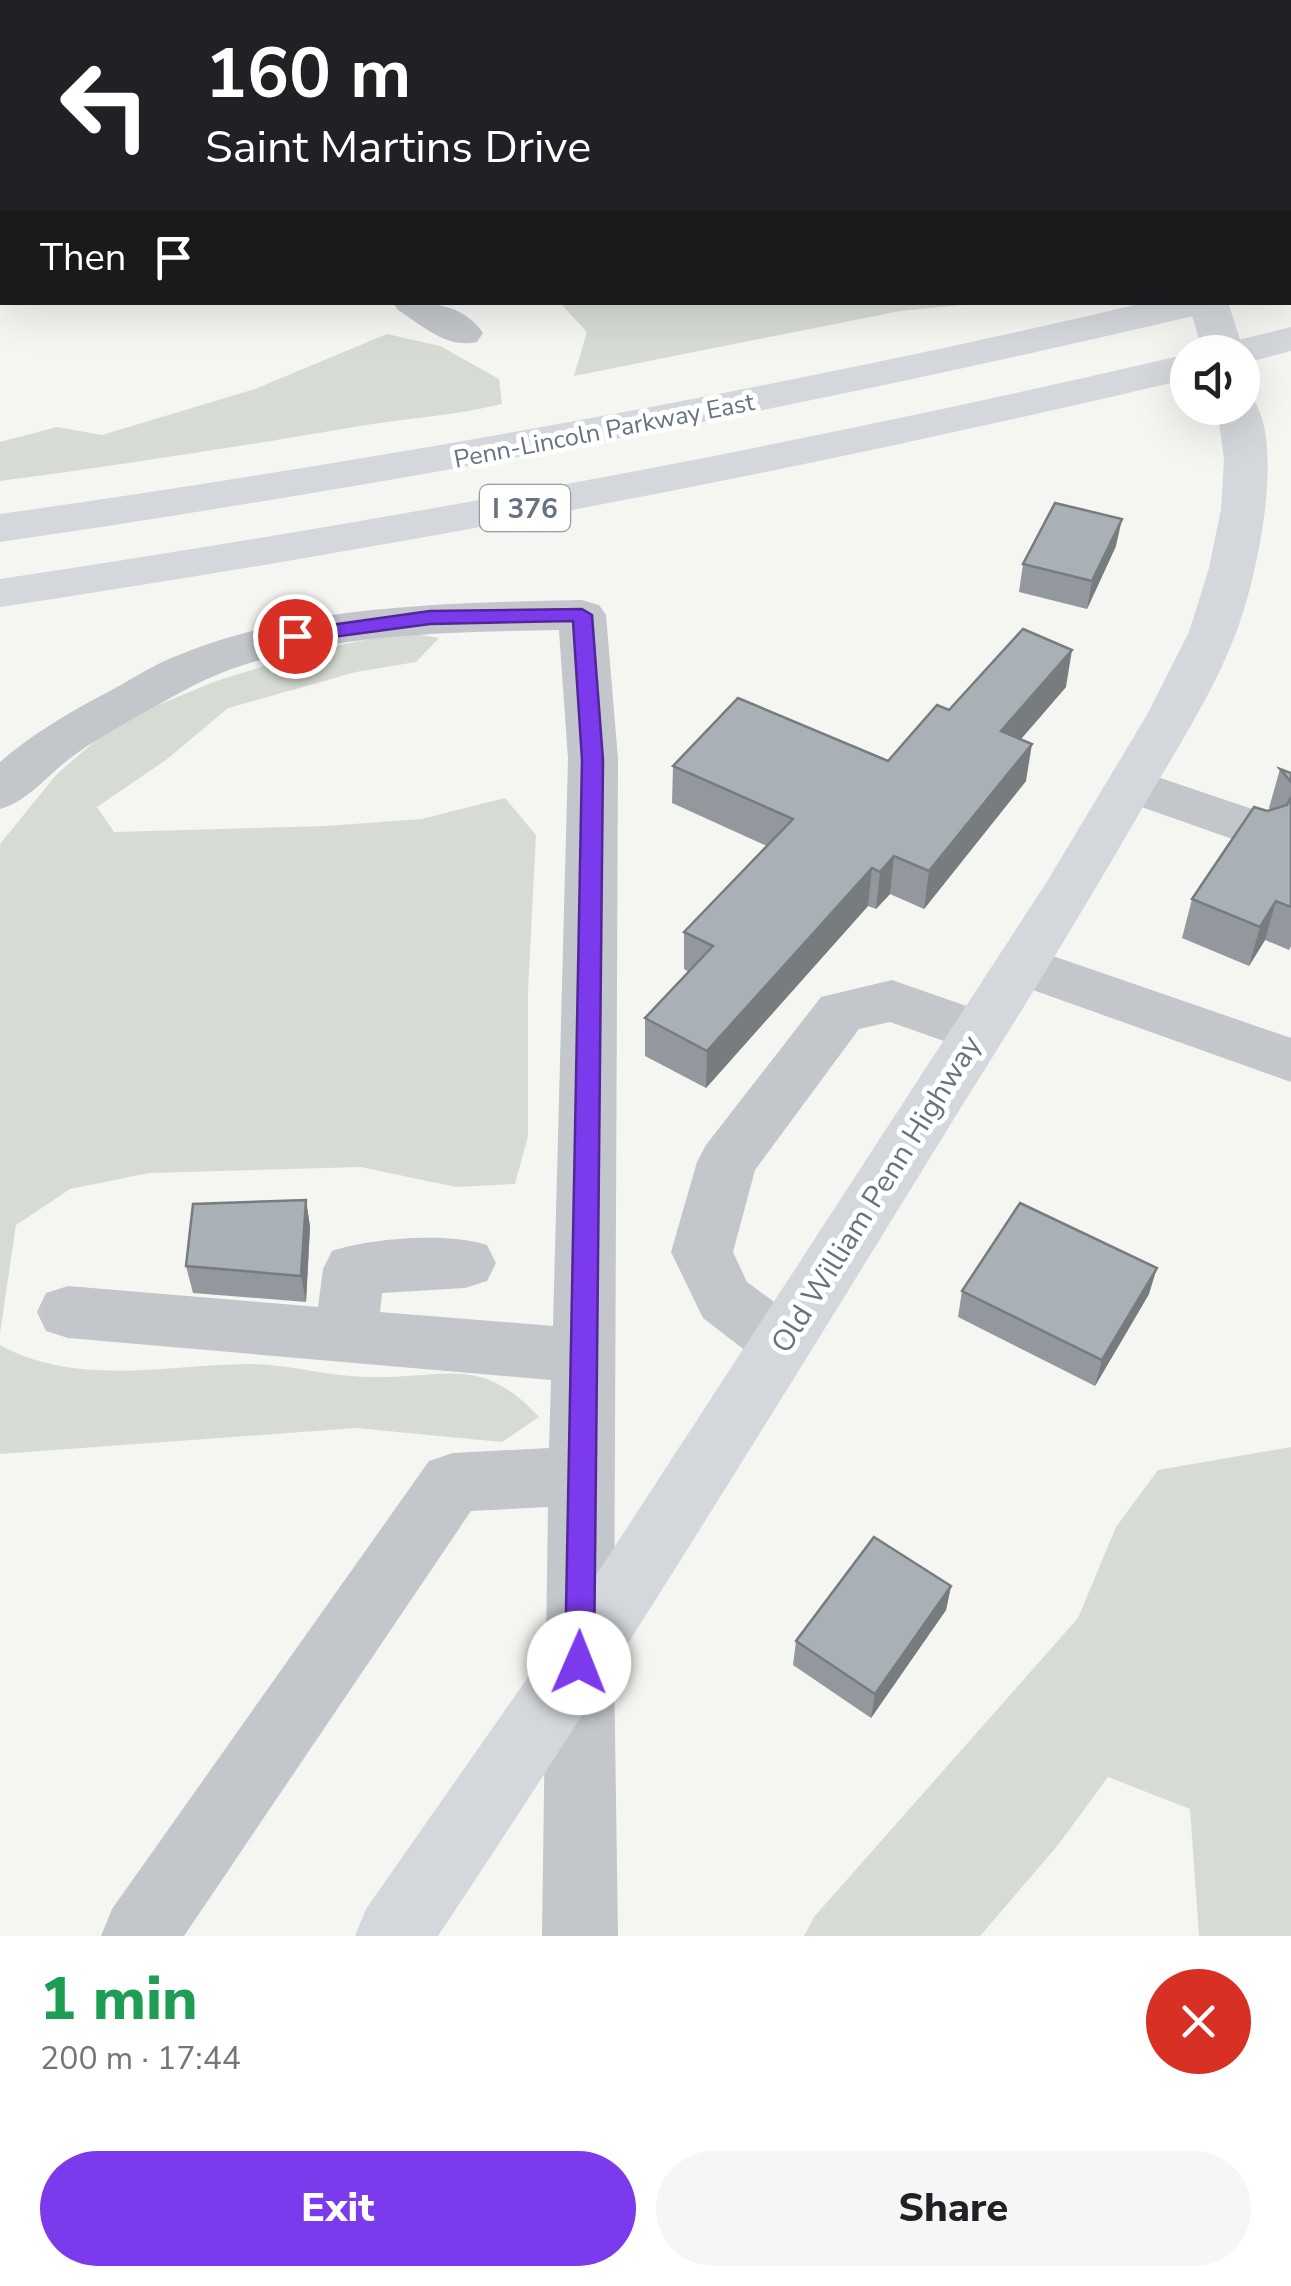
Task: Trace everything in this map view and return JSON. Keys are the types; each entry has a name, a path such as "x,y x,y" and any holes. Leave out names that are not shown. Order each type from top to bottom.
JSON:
{"main road":[{"name":"Penn-Lincoln Parkway East","path":"0,528 532,445 1030,344 1192,305"},
{"path":"1206,305 1217,335"},
{"path":"1260,347 1291,339"},
{"name":"I 376","path":"0,593 541,506 1046,401 1170,370"},
{"name":"Old William Penn Highway","path":"392,1936 579,1663 1021,965 1173,714 1213,632 1232,568 1243,508 1246,459 1241,425"}],"street":[{"path":"417,305 463,333"},
{"path":"0,792 21,769 83,725 194,666 295,636 369,625 430,618 582,615 593,760 579,1663 580,1936"},
{"path":"1130,785 1255,829"},
{"path":"1021,965 1291,1060"},
{"path":"782,1343 725,1300 702,1252 727,1162 841,1012 892,1001 978,1032"},
{"path":"346,1336 354,1269 465,1264"},
{"path":"68,1312 584,1356"},
{"path":"139,1936 453,1482 582,1476"}],"shaded area":[{"path":"562,305 962,305 900,311 574,376 587,332"},
{"path":"387,334 440,346 499,379 502,404 0,481 0,442 57,427 102,435 255,389"},
{"path":"405,632 439,638 416,662 356,672 228,708 166,760 97,807 114,832 422,819 505,798 536,835 528,991 528,1136 515,1184 456,1187 361,1167 149,1173 70,1189 16,1225 0,1333 0,844 56,775 117,722 216,681 320,649"},
{"path":"0,1345 29,1358 90,1370 248,1364 355,1376 460,1374 498,1384 539,1417 502,1442 356,1428 0,1454"},
{"path":"1291,1447 1291,1936 1199,1936 1190,1809 1108,1777 1058,1845 980,1936 804,1936 814,1917 1078,1618 1116,1527 1158,1470"}],"building":[{"path":"1055,503 1122,519 1092,581 1023,564"},
{"path":"1023,629 1072,650 1001,731 1032,744 929,871 894,856 880,872 872,868 707,1051 645,1018 713,946 684,932 793,819 673,766 738,698 888,761 937,705 949,710"},
{"path":"1291,797 1291,907 1276,901 1260,927 1192,899 1254,807 1267,811 1287,805"},
{"path":"306,1200 301,1276 186,1266 193,1204"},
{"path":"1020,1203 1157,1268 1102,1360 962,1291"},
{"path":"874,1537 951,1586 875,1694 796,1641"}],"route":[{"path":"295,636 430,618 582,615 593,760 579,1663"}]}
